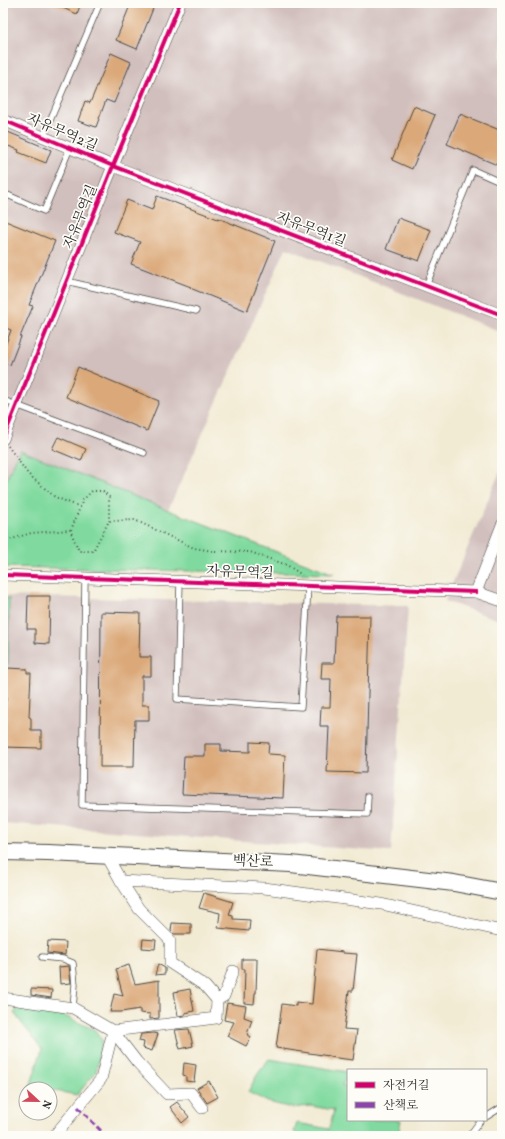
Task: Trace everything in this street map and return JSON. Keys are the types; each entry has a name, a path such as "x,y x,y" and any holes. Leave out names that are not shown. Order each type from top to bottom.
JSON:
{"main road":[{"name":"백산로","path":"3,852 291,864 454,883 502,892"}],"street":[{"name":"자유무역길","path":"5,442 16,406 180,3"},
{"name":"자유무역2길","path":"3,120 113,166"},
{"name":"자유무역1길","path":"113,166 502,315"},
{"path":"476,592 502,525"},
{"name":"자유무역길","path":"3,575 476,592 502,601"},
{"path":"106,856 139,909 170,940 170,963 205,986 217,1000 216,1018 113,1031"},
{"path":"121,881 264,888 381,904 502,931"},
{"path":"217,1000 224,996 233,971"},
{"path":"3,998 73,1008 113,1031 137,1062 167,1094 192,1094 202,1108"},
{"path":"54,1136 101,1079 113,1031"}],"lane":[{"path":"43,137 100,3"},
{"path":"3,193 44,210 70,148"},
{"path":"426,286 473,170 502,183"},
{"path":"66,281 196,312"},
{"path":"3,400 144,453"},
{"path":"85,578 82,805 367,814 368,796"},
{"path":"180,582 177,699 301,706 308,586"},
{"path":"42,957 63,959 73,962 75,985 73,1008"},
{"path":"487,1116 502,1107"},
{"path":"469,1136 480,1121"}],"path":[{"path":"5,442 28,474 55,497 80,507"},
{"path":"92,491 103,491 109,496 109,521 93,551 79,551 70,530 83,500 92,491"},
{"path":"109,521 135,520 194,548 213,551 250,552 287,565 303,576 308,586"},
{"path":"3,542 31,533 70,530"}],"shaded area":[{"path":"3,3 502,3 502,332 286,248 168,510 20,450 3,487"},
{"path":"502,467 502,621 445,601"},
{"path":"3,596 408,606 391,852 3,823"}],"green space":[{"path":"20,450 168,510 334,574 3,567 3,487"},
{"path":"3,599 9,599 8,664 3,664"},
{"path":"19,1007 60,1014 95,1030 102,1040 96,1072 77,1095 58,1091 58,1081 32,1081 42,1049 14,1013"},
{"path":"269,1059 347,1072 347,1078 342,1085 347,1087 347,1121 401,1121 398,1136 300,1136 294,1132 297,1123 329,1129 334,1110 310,1106 292,1108 268,1102 248,1092 257,1075"}],"building":[{"path":"51,3 81,3 77,14"},
{"path":"131,3 147,3 154,6 137,49 116,40"},
{"path":"111,53 131,62 114,103 106,100 96,127 78,121 85,101 90,103"},
{"path":"414,106 435,115 412,169 392,160"},
{"path":"460,114 502,131 502,167 447,144"},
{"path":"3,130 51,150 46,163 18,152 19,150 3,144"},
{"path":"157,196 275,241 247,311 190,288 191,287 131,264 140,242 114,232 127,200 152,210"},
{"path":"398,218 431,230 419,261 386,249"},
{"path":"3,220 55,241 29,305 33,306 10,365 3,363 3,352 11,330 3,327"},
{"path":"78,367 159,401 147,431 66,397"},
{"path":"58,437 86,449 81,461 52,449"},
{"path":"28,596 50,596 49,644 35,643 35,629 27,629"},
{"path":"101,612 140,613 139,657 151,657 151,676 142,676 142,705 149,705 149,720 135,720 134,767 100,767"},
{"path":"336,616 370,616 366,773 327,772 329,726 320,726 321,707 330,707 331,679 321,679 322,663 334,663"},
{"path":"7,668 27,669 27,673 31,673 29,717 31,718 31,730 41,730 41,748 3,747 3,701 6,701"},
{"path":"250,742 269,743 268,754 285,755 283,798 182,794 184,756 205,756 205,744 221,744 221,751 250,752"},
{"path":"204,893 233,902 229,915 233,916 233,919 250,920 249,931 218,928 220,913 199,908"},
{"path":"172,923 191,924 191,934 174,934 171,931"},
{"path":"143,939 156,940 155,949 142,948"},
{"path":"48,941 66,942 65,955 47,953"},
{"path":"317,949 357,954 353,991 349,991 344,1029 357,1030 353,1060 276,1048 282,1004 296,1006 296,1002 312,1004"},
{"path":"242,959 257,959 256,993 254,1004 244,1003 245,969 242,969"},
{"path":"158,964 165,968 165,974 155,975"},
{"path":"129,965 135,984 159,980 159,1018 150,1019 150,1014 140,1013 140,1009 110,1012 114,994 123,996 116,969"},
{"path":"69,966 71,983 60,984 59,967"},
{"path":"31,989 52,990 51,998 31,995"},
{"path":"190,989 194,1011 178,1016 174,992"},
{"path":"227,1003 246,1006 244,1017 252,1020 247,1034 251,1037 246,1046 227,1036 234,1022 224,1020"},
{"path":"189,1029 193,1046 180,1049 175,1030"},
{"path":"141,1034 158,1034 152,1051 143,1048 144,1042 139,1041"},
{"path":"184,1063 196,1065 194,1082 186,1081 186,1076 183,1075"},
{"path":"209,1081 218,1097 207,1103 197,1088"},
{"path":"177,1102 189,1117 182,1123 170,1107"}],"marked path":[{"path":"78,1107 106,1136"}],"cycle path":[{"path":"3,439 180,3"},
{"path":"3,120 113,166 502,315"},
{"path":"3,575 476,592"}]}
